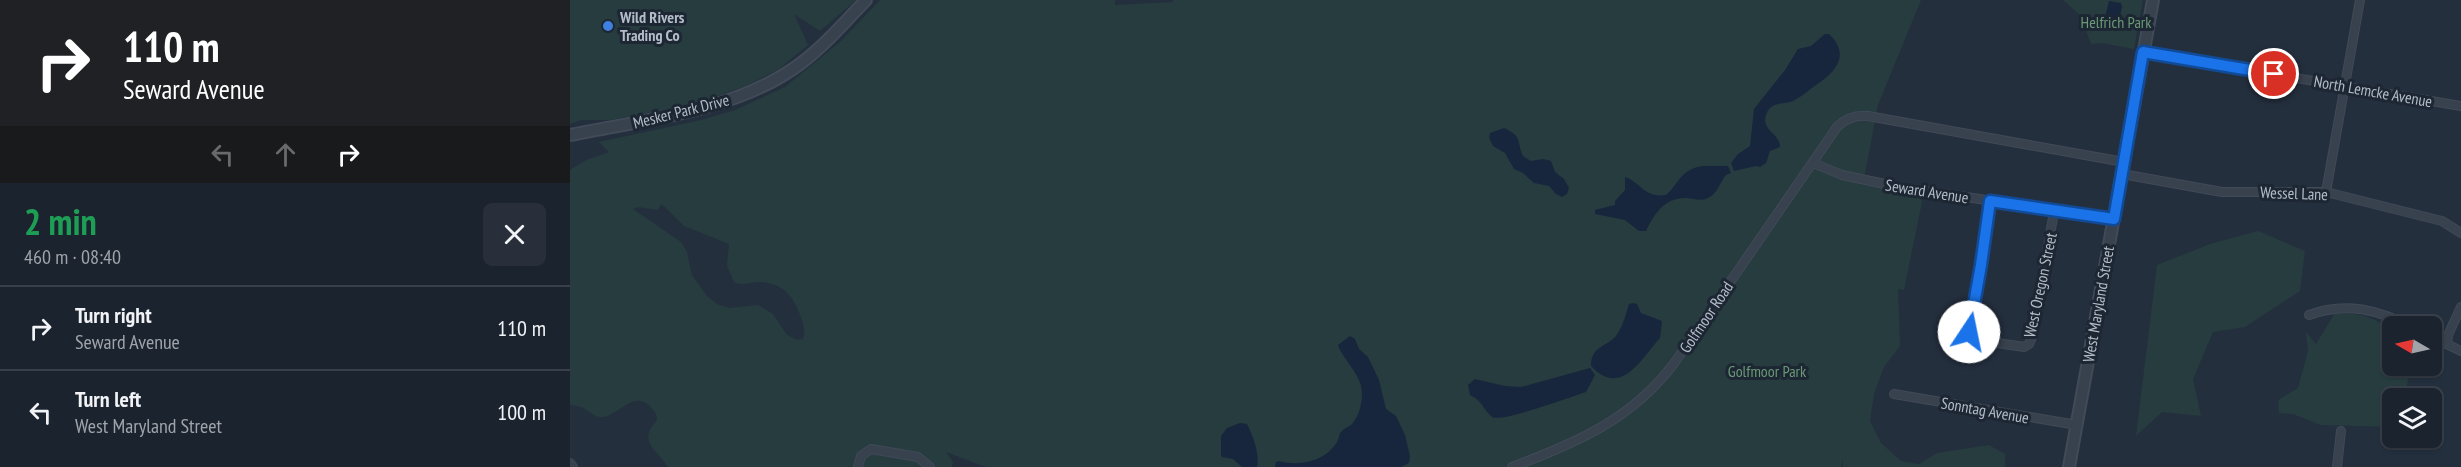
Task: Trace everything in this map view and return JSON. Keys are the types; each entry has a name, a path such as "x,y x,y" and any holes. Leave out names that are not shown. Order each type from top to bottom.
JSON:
{"street":[{"name":"Mesker Park Drive","path":"570,135 698,109 759,87 810,56 866,0"},
{"name":"West Maryland Street","path":"2069,467 2153,0"},
{"path":"2326,192 2360,0"},
{"name":"North Lemcke Avenue","path":"2143,52 2461,106"},
{"name":"Golfmoor Road","path":"1512,467 1527,464 1606,426 1645,397 1675,362 1837,127 1846,120 1868,116 2124,162"},
{"name":"Seward Avenue","path":"1813,163 1842,175 1918,190 2054,212 2114,219"},
{"name":"Wessel Lane","path":"2122,174 2222,192 2326,192 2442,221 2461,232"},
{"name":"West Oregon Street","path":"1990,201 1969,332 1975,336 2024,347 2029,344 2032,337 2054,212"},
{"path":"2448,344 2448,335 2461,307"},
{"path":"2308,315 2330,309 2361,308 2387,316"},
{"path":"2442,341 2461,351"},
{"name":"Sonntag Avenue","path":"1894,394 2077,425"},
{"path":"2337,467 2341,431"},
{"path":"858,467 863,452 871,449 918,457 930,467"},
{"path":"570,463 573,467"}],"green space":[{"path":"570,0 856,0 820,31 794,14 808,45 779,69 748,85 698,103 611,120 581,120 570,124"},
{"name":"Golfmoor Park","path":"880,0 1115,0 1115,5 1173,2 1173,0 1921,0 1878,105 1863,184 1923,197 1904,290 1898,289 1900,346 1884,367 1874,394 1870,421 1881,443 1901,461 1919,464 1937,453 1989,445 2005,454 2005,467 1843,467 1843,459 1841,467 986,467 946,452 953,462 952,467 668,467 650,445 649,434 657,418 656,413 645,402 632,402 607,416 600,417 580,407 570,405 570,170 586,160 609,152 599,142 701,120 735,110 785,87 841,41","holes":["662,204 684,226 729,244 727,266 734,282 743,284 765,282 778,286 788,294 796,305 803,322 803,339 797,340 787,335 773,314 758,305 729,308 717,304 707,296 692,275 687,252 681,242 633,209 638,207 657,210"]},
{"name":"Helfrich Park","path":"2063,0 2143,0 2134,49 2102,43 2091,44 2080,15"},
{"path":"2258,231 2305,251 2300,291 2245,327 2213,332 2193,379 2201,416 2162,412 2136,436 2157,265 2210,244"},
{"path":"2335,313 2366,316 2382,324 2382,376 2409,376 2406,388 2382,388 2382,427 2321,425 2293,414 2279,413 2278,400 2298,388 2308,351 2306,332 2316,344"}],"water":[{"path":"2109,1 2121,3 2122,7 2115,31 2103,26"},
{"path":"1825,34 1829,34 1839,49 1840,56 1835,69 1796,99 1770,107 1766,115 1766,125 1777,138 1780,147 1770,151 1766,163 1760,167 1734,171 1731,163 1738,154 1750,146 1754,109 1785,70 1798,49 1811,46"},
{"path":"1504,128 1517,137 1523,156 1531,161 1543,159 1551,161 1555,172 1564,179 1569,188 1567,194 1562,197 1549,186 1534,183 1523,173 1514,169 1505,153 1493,146 1489,138 1490,133"},
{"path":"1703,166 1728,166 1731,173 1726,175 1715,192 1707,199 1679,198 1666,204 1657,213 1646,231 1639,231 1625,220 1595,214 1595,210 1615,205 1615,201 1625,190 1625,177 1648,192 1666,195 1689,170"},
{"path":"1629,304 1637,304 1641,313 1662,321 1660,338 1629,372 1621,377 1612,378 1602,375 1591,366 1594,353 1616,336"},
{"path":"1350,336 1355,339 1359,349 1368,357 1379,380 1386,409 1396,416 1405,435 1410,456 1409,463 1401,467 1275,467 1276,462 1279,461 1304,463 1327,453 1338,440 1340,433 1357,417 1360,410 1361,387 1356,374 1338,345"},
{"path":"1590,368 1595,375 1586,392 1522,413 1498,418 1492,417 1470,395 1468,385 1475,379 1521,387"},
{"path":"1240,423 1247,424 1252,434 1257,451 1257,467 1242,467 1233,459 1221,455 1221,436 1227,428"}],"place":[{"name":"Wild Rivers Trading Co","path":"608,26"}],"route":[{"path":"1969,332 1990,201 2114,219 2143,52 2274,74"}]}
